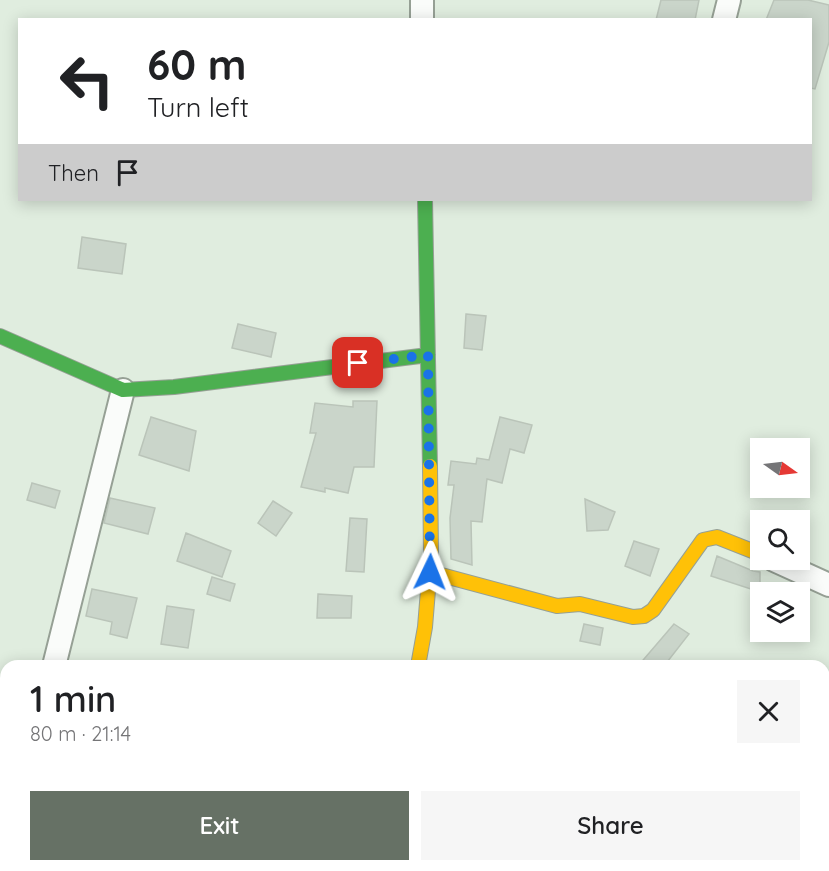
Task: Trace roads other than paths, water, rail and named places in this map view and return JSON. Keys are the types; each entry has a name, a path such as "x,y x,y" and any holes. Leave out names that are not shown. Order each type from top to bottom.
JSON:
{"street":[{"path":"422,0 422,18"},
{"path":"724,18 729,0"},
{"path":"419,660 425,627 430,572 425,201"},
{"path":"0,336 123,390 174,387 428,355"},
{"path":"56,660 123,390"},
{"path":"430,572 558,606 580,604 633,617 644,616 653,610 704,540 717,537 750,550"},
{"path":"796,570 829,585"}]}
